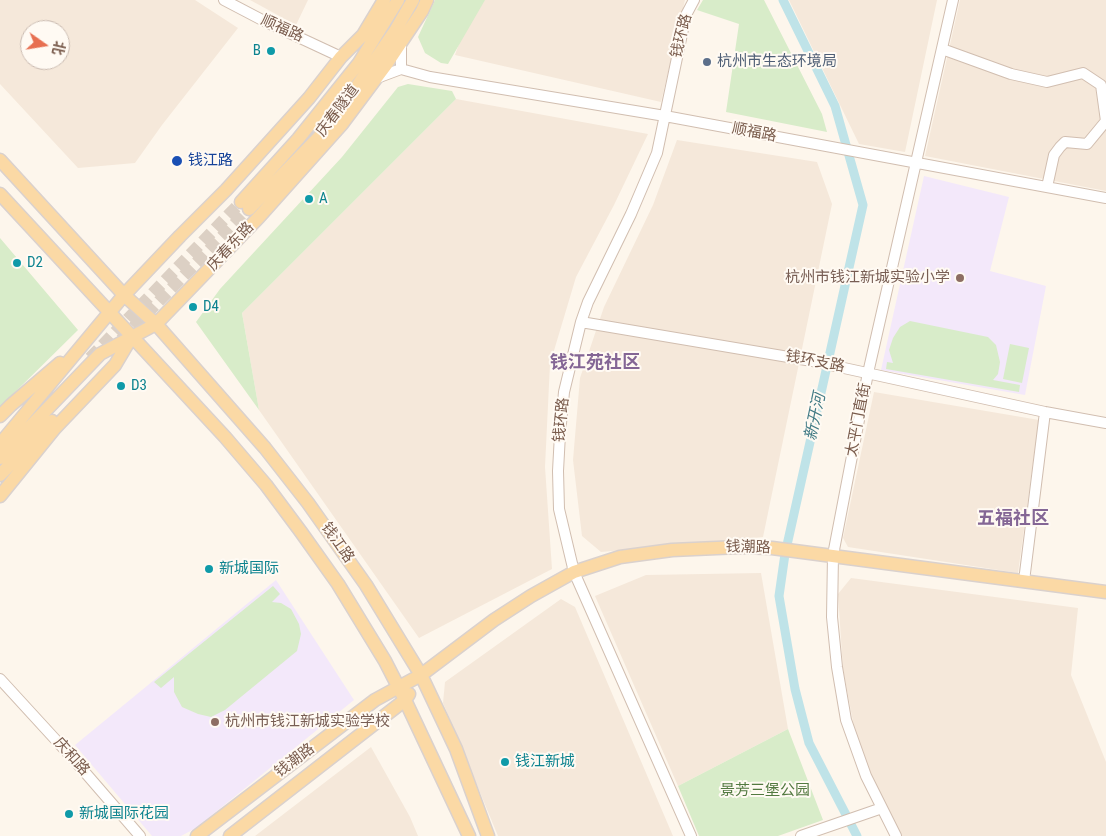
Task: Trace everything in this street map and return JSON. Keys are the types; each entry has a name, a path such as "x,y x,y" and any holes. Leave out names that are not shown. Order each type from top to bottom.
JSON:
{"main road":[{"path":"0,444 124,295 275,138 341,57 363,35 384,0"},
{"name":"庆春隧道","path":"398,0 358,63 245,205 320,136 344,105 395,31 413,0"},
{"name":"庆春东路","path":"0,458 100,354 156,324 278,196 342,124 377,78 422,11 427,0"},
{"name":"钱江路","path":"0,160 124,295 156,324 265,448 308,503 366,584 421,675 456,748 488,836"},
{"name":"钱江路","path":"0,194 225,437 266,485 338,584 385,661 469,836"},
{"path":"0,475 132,336"},
{"path":"0,496 55,428 115,365 132,336"},
{"path":"0,416 11,404 85,342"},
{"name":"钱潮路","path":"197,836 375,700 421,675 494,620 531,596 574,572 620,557 664,551 739,547 772,548 1106,592"},
{"name":"钱潮路","path":"230,836 405,700 421,675"}],"street":[{"name":"顺福路","path":"224,0 341,57"},
{"name":"钱环路","path":"691,836 574,572 559,509 558,462 564,392 581,322 588,302 647,180 657,153 686,15 694,0"},
{"name":"太平门直街","path":"896,836 866,776 846,720 837,668 832,617 833,555 868,373 953,0"},
{"path":"377,78 401,69 401,42"},
{"path":"942,49 1011,74 1047,82 1083,73 1100,85 1106,120 1087,144 1065,142 1060,147 1054,155 1047,187"},
{"name":"顺福路","path":"401,69 439,78 664,116 1106,198"},
{"name":"钱环支路","path":"581,322 812,361 1045,412 1106,423"},
{"path":"1024,581 1045,412"},
{"name":"庆和路","path":"0,679 140,836"},
{"path":"801,836 882,808"}],"shaded area":[{"path":"0,0 195,0 238,28 162,125 135,163 78,168 0,84"},
{"path":"250,0 308,0 296,25"},
{"path":"474,0 685,0 661,102 455,55"},
{"path":"789,0 937,0 905,152 859,144"},
{"path":"960,0 1106,0 1106,191 925,156"},
{"path":"456,99 648,134 614,205 576,277 550,364 545,467 552,569 419,638 259,410 242,313"},
{"path":"677,140 817,162 832,204 763,537 601,552 582,536 573,460 580,378 604,307 653,205"},
{"name":"杭州市钱江新城实验小学","path":"924,176 1009,197 990,271 1046,286 1025,395 881,370"},
{"path":"874,392 1039,420 1018,573 848,547 843,538"},
{"path":"761,573 788,729 678,786 595,596 646,575"},
{"path":"851,578 1078,608 1071,675 1106,762 1106,836 901,836 870,774 854,727 843,669 838,594"},
{"name":"杭州市钱江新城实验学校","path":"276,580 354,700 196,828 181,836 152,836 75,745"},
{"path":"561,599 575,607 673,836 498,836 443,703 445,682"},
{"path":"371,747 410,817 418,836 255,836"}],"green space":[{"path":"435,0 485,0 448,64 441,63 425,53 418,37"},
{"path":"703,0 764,0 822,114 827,132 726,112 739,24 697,10"},
{"path":"408,84 452,91 456,99 242,313 259,410 196,322 220,289 342,157 398,87"},
{"path":"0,238 78,330 0,407"},
{"path":"910,321 988,337 996,345 1000,362 998,374 993,380 1020,385 1019,392 886,369 887,362 893,363 889,350 893,338 900,327"},
{"path":"1010,344 1029,348 1022,383 1003,379"},
{"path":"273,586 280,594 272,602 281,603 291,609 299,624 301,634 297,651 225,710 211,717 198,714 182,707 174,692 174,677 161,688 154,682"},
{"name":"景芳三堡公园","path":"788,729 823,820 778,836 699,836 678,786"}],"waterway":[{"name":"新开河","path":"783,0 835,106 863,205 785,554 779,596 795,689 809,743 857,836"}],"tunnel":[{"path":"90,358 241,202"},
{"path":"121,340 249,209"}],"place":[{"name":"B","path":"271,51"},
{"name":"杭州市生态环境局","path":"707,62"},
{"name":"钱江路","path":"177,161"},
{"name":"A","path":"309,199"},
{"name":"D2","path":"17,263"},
{"name":"杭州市钱江新城实验小学","path":"960,278"},
{"name":"D4","path":"193,307"},
{"name":"D3","path":"121,386"},
{"name":"新城国际","path":"209,569"},
{"name":"杭州市钱江新城实验学校","path":"215,722"},
{"name":"钱江新城","path":"505,762"},
{"name":"新城国际花园","path":"69,814"}],"district":[{"name":"钱江苑社区","path":"595,363"},
{"name":"五福社区","path":"1013,519"}]}
